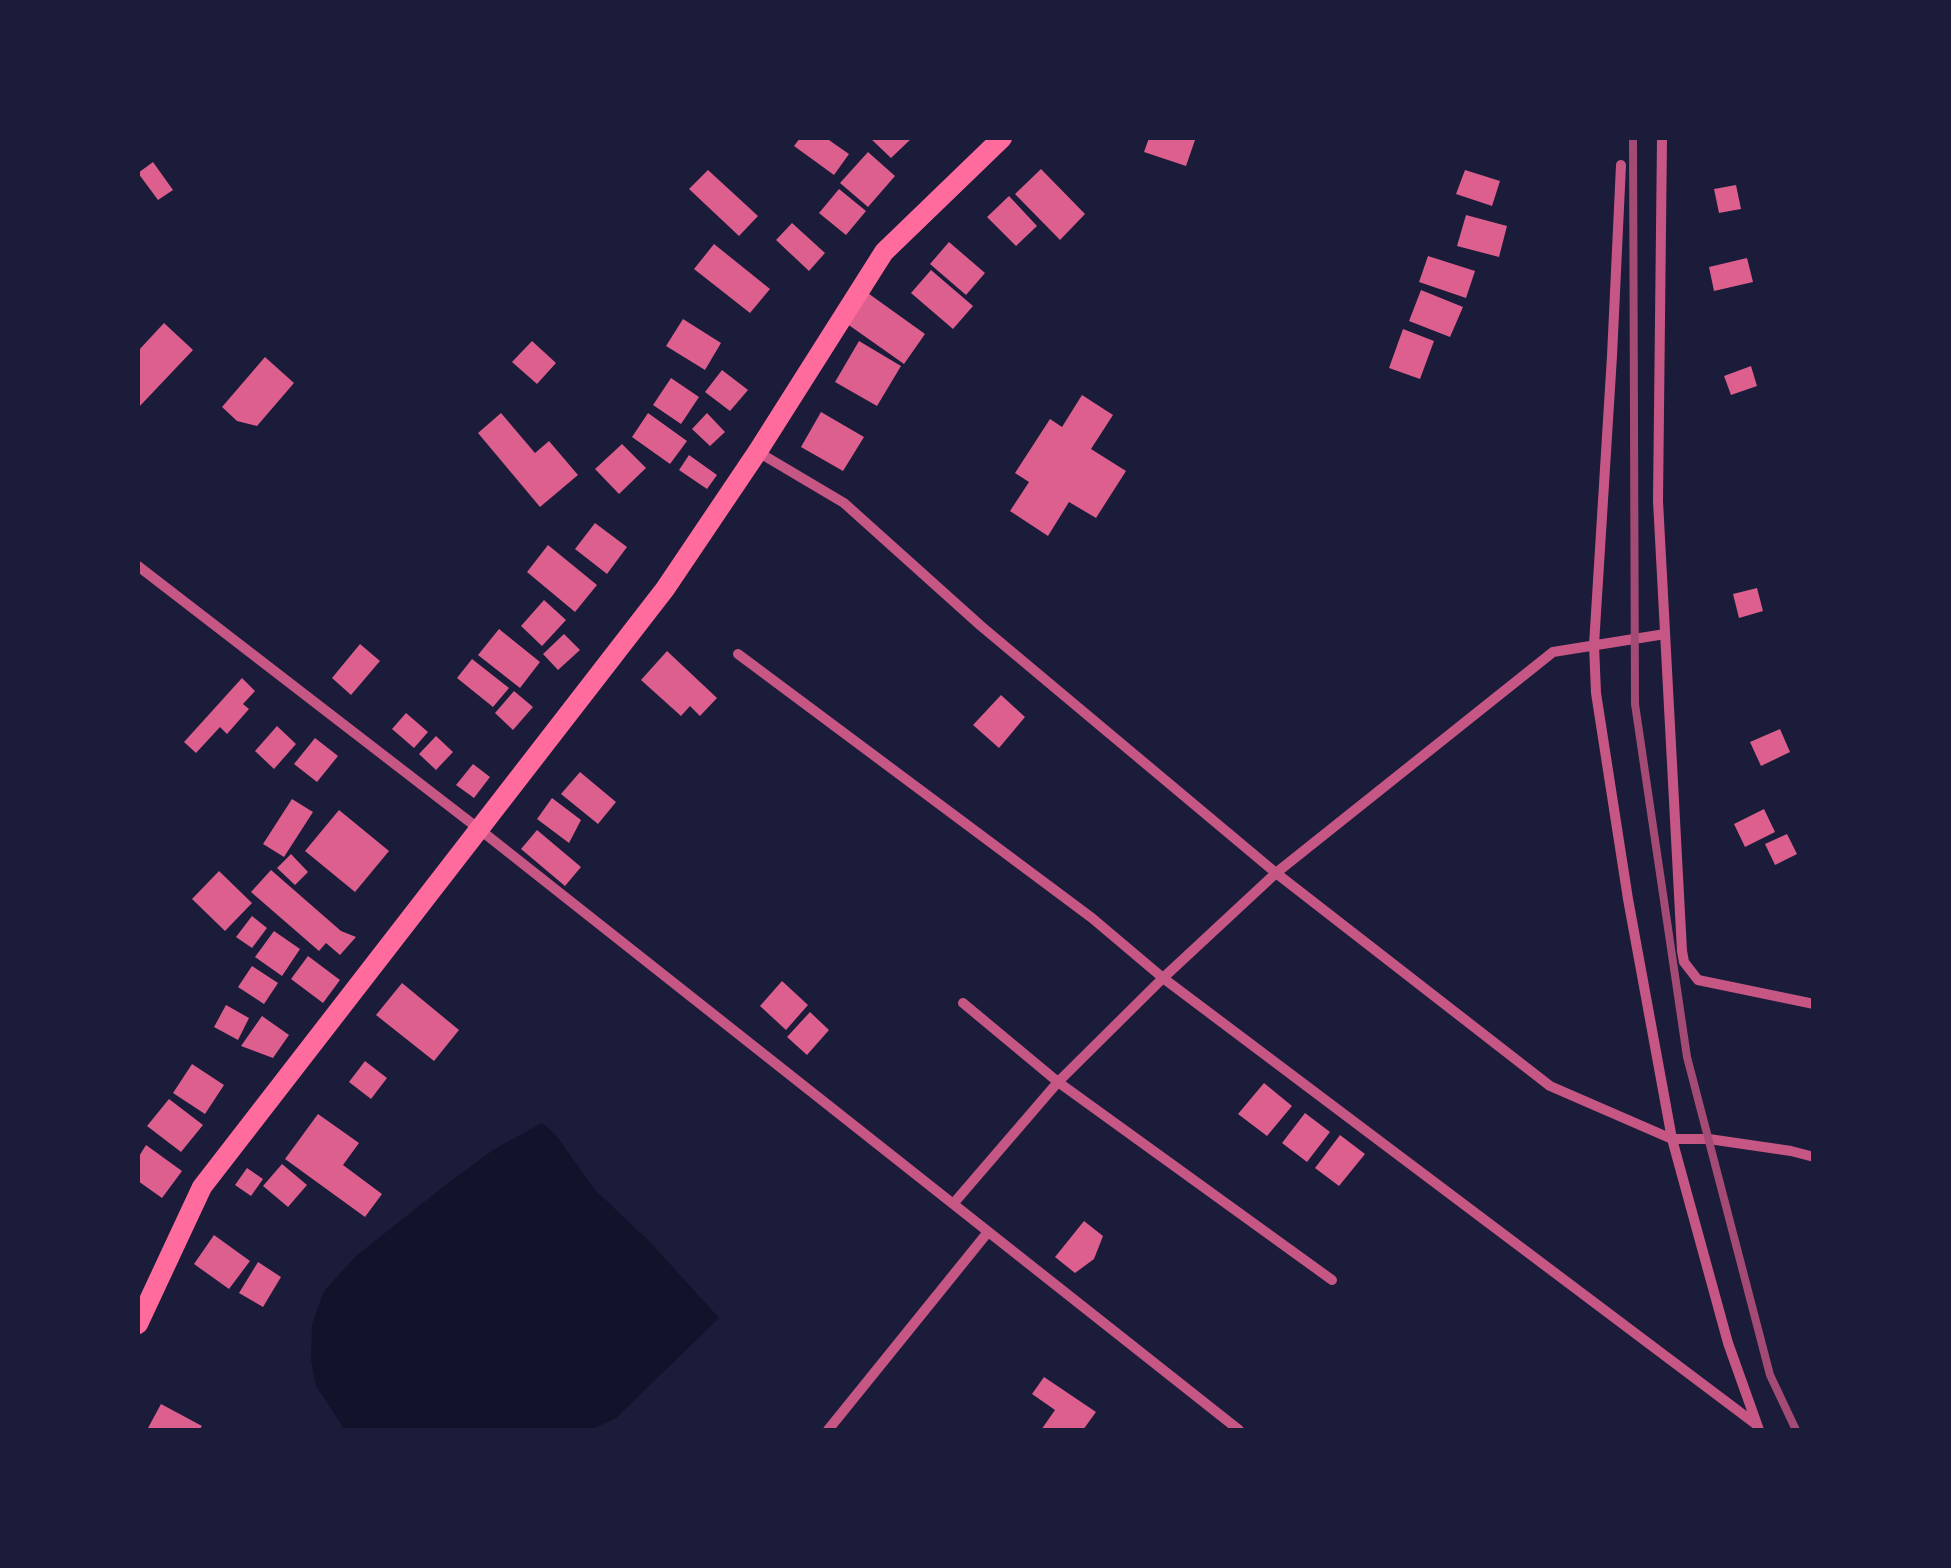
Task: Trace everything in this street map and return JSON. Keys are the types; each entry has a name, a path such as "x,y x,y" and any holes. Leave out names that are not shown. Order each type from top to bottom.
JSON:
{"main road":[{"path":"138,1324 202,1188 665,590 884,252 1002,138"}],"street":[{"path":"1662,138 1658,502 1682,951 1684,962 1698,980 1814,1004"},
{"path":"1620,165 1594,644 1596,693 1628,899 1672,1139 1728,1343 1758,1428"},
{"path":"758,451 844,503 980,626 1276,873 1550,1086 1672,1139 1709,1139 1814,1156"},
{"path":"138,566 480,829 1239,1430"},
{"path":"952,1204 1058,1082 1276,873 1554,652 1665,634"},
{"path":"738,654 1092,918 1163,978 1758,1428"},
{"path":"963,1004 1058,1082 1332,1280"},
{"path":"828,1430 988,1232"}],"shaded area":[{"path":"542,1123 556,1135 594,1189 651,1243 719,1318 616,1418 590,1430 345,1430 316,1386 311,1360 312,1325 324,1291 356,1256 443,1187 493,1150"}],"building":[{"path":"800,138 826,138 849,154 834,175 794,146"},
{"path":"870,138 912,138 891,158"},
{"path":"1149,138 1195,140 1186,166 1144,152"},
{"path":"868,152 895,176 868,207 840,183"},
{"path":"153,162 173,190 158,200 138,173"},
{"path":"1041,169 1085,214 1060,240 1015,194"},
{"path":"708,170 758,216 739,236 689,189"},
{"path":"1465,170 1500,181 1492,206 1456,194"},
{"path":"1736,185 1741,209 1719,213 1714,189"},
{"path":"839,189 866,211 846,235 819,213"},
{"path":"1009,196 1037,226 1016,246 987,217"},
{"path":"1466,215 1507,226 1499,257 1457,246"},
{"path":"792,223 825,253 809,271 776,240"},
{"path":"949,242 985,273 966,295 930,264"},
{"path":"714,244 770,289 750,313 694,269"},
{"path":"1428,256 1475,271 1466,298 1419,282"},
{"path":"1747,258 1753,282 1714,291 1709,267"},
{"path":"931,270 973,306 953,329 911,293"},
{"path":"1421,290 1463,307 1450,337 1409,321"},
{"path":"865,291 925,334 904,364 843,321"},
{"path":"683,319 721,343 705,370 666,346"},
{"path":"164,323 193,350 138,408 138,351"},
{"path":"1403,329 1434,341 1420,379 1389,368"},
{"path":"532,341 556,363 537,384 512,362"},
{"path":"859,341 901,366 877,406 835,382"},
{"path":"265,357 294,383 257,426 237,421 222,407"},
{"path":"1751,366 1757,386 1731,395 1724,376"},
{"path":"722,370 748,390 730,411 705,392"},
{"path":"671,378 699,397 681,424 653,405"},
{"path":"1082,395 1113,415 1091,449 1126,471 1096,518 1069,502 1048,536 1010,511 1029,482 1015,473 1050,419 1062,427"},
{"path":"821,412 864,437 843,471 801,447"},
{"path":"501,413 535,453 549,441 578,475 540,507 478,433"},
{"path":"648,413 687,441 670,464 632,437"},
{"path":"707,413 725,432 710,446 692,429"},
{"path":"622,444 646,468 619,494 595,469"},
{"path":"689,455 717,475 707,489 679,470"},
{"path":"595,523 627,547 607,574 575,549"},
{"path":"548,545 597,585 575,612 527,572"},
{"path":"1757,588 1763,611 1739,618 1733,594"},
{"path":"544,600 566,620 542,646 521,626"},
{"path":"499,629 540,662 520,688 478,655"},
{"path":"564,634 580,650 558,670 543,654"},
{"path":"360,644 380,661 351,695 332,678"},
{"path":"667,651 717,698 700,716 690,706 681,716 641,680"},
{"path":"472,659 509,688 493,707 457,678"},
{"path":"242,678 255,691 243,704 249,709 227,734 220,727 196,753 184,742"},
{"path":"514,691 533,707 513,730 495,713"},
{"path":"1001,695 1025,717 999,748 973,725"},
{"path":"406,713 428,732 414,748 392,729"},
{"path":"277,726 296,744 274,769 255,751"},
{"path":"1780,729 1790,752 1761,766 1750,742"},
{"path":"436,736 453,752 436,770 419,754"},
{"path":"315,738 338,756 317,782 294,764"},
{"path":"473,764 490,777 474,798 456,785"},
{"path":"580,772 616,802 598,824 561,794"},
{"path":"552,798 581,820 569,843 537,819"},
{"path":"292,799 313,812 284,857 263,844"},
{"path":"1764,809 1775,832 1745,847 1734,824"},
{"path":"339,810 389,851 355,892 305,851"},
{"path":"537,830 581,867 565,886 521,849"},
{"path":"1787,834 1797,854 1775,865 1765,844"},
{"path":"291,854 308,872 295,885 277,868"},
{"path":"271,870 341,931 356,937 340,955 326,943 319,951 251,892"},
{"path":"219,871 252,903 225,931 192,899"},
{"path":"252,916 267,928 252,948 236,937"},
{"path":"274,931 300,949 282,976 255,957"},
{"path":"308,956 340,980 323,1003 291,979"},
{"path":"252,966 278,983 264,1004 238,987"},
{"path":"782,981 808,1005 786,1030 760,1006"},
{"path":"402,983 459,1030 434,1061 376,1015"},
{"path":"226,1005 249,1018 238,1040 214,1027"},
{"path":"810,1012 829,1030 807,1055 787,1037"},
{"path":"262,1016 289,1035 273,1058 241,1046"},
{"path":"365,1061 387,1078 371,1099 349,1082"},
{"path":"192,1064 224,1085 205,1114 173,1093"},
{"path":"1264,1083 1292,1106 1267,1136 1238,1114"},
{"path":"169,1099 203,1125 181,1152 147,1126"},
{"path":"1305,1113 1330,1132 1307,1162 1282,1143"},
{"path":"318,1114 359,1143 343,1165 382,1194 365,1217 285,1159"},
{"path":"1340,1135 1365,1154 1339,1186 1315,1168"},
{"path":"146,1145 182,1171 162,1198 138,1181 138,1158"},
{"path":"282,1164 307,1185 288,1207 263,1186"},
{"path":"247,1168 263,1179 251,1196 235,1185"},
{"path":"1084,1221 1103,1236 1094,1259 1075,1273 1055,1257"},
{"path":"214,1235 250,1261 229,1289 194,1264"},
{"path":"258,1262 281,1277 263,1307 239,1293"},
{"path":"1044,1377 1096,1412 1083,1430 1041,1430 1055,1410 1032,1394"},
{"path":"161,1404 202,1426 199,1430 148,1428"}],"railway":[{"path":"1633,138 1635,704 1687,1057 1770,1375 1796,1430"}]}
